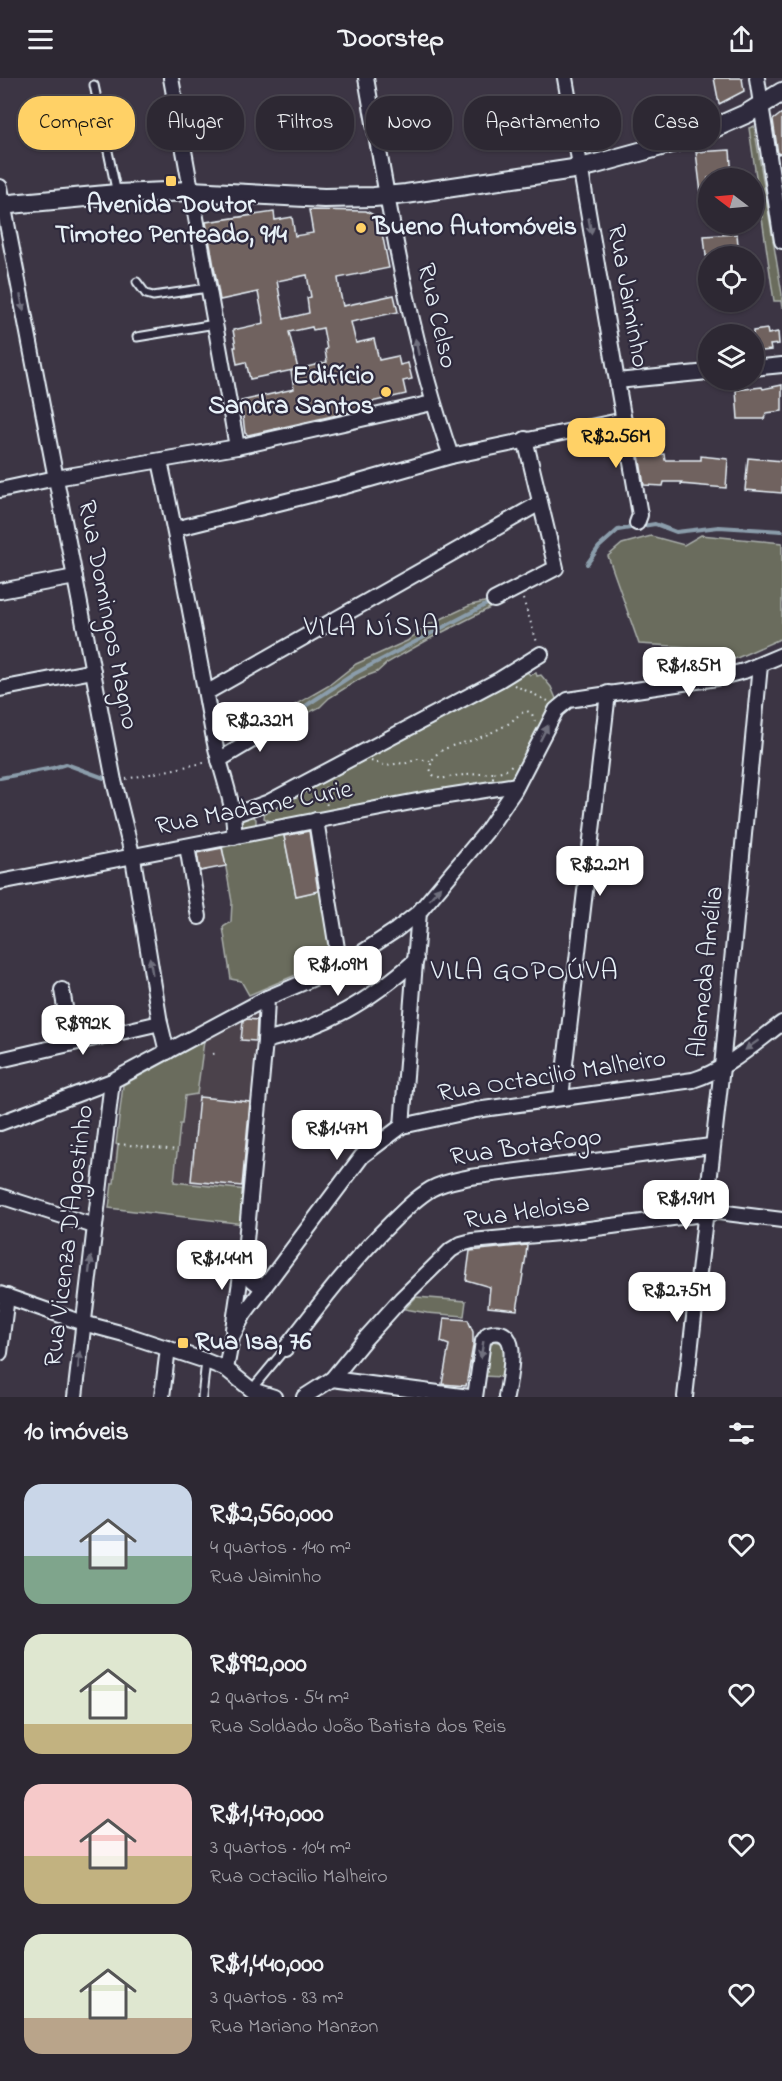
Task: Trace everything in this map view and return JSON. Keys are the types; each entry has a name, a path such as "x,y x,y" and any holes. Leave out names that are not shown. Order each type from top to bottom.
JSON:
{"main road":[{"path":"1,199 190,191 324,198 387,196 580,168 694,137 762,106 782,92"}],"street":[{"path":"171,78 237,447"},
{"name":"Rua Celso","path":"366,78 408,303 432,403 451,456"},
{"name":"Rua Jaiminho","path":"565,78 640,515 638,523"},
{"path":"757,78 782,241"},
{"name":"Rua Domingos Magno","path":"1,199 114,782 133,858 160,1023 167,1052"},
{"path":"764,367 782,365"},
{"path":"616,381 698,373"},
{"path":"0,490 56,478 237,447 432,403"},
{"path":"176,529 342,487 451,456 624,420"},
{"path":"494,600 556,568 525,440"},
{"path":"160,461 176,529 219,760 233,815 234,837"},
{"path":"206,693 540,503"},
{"path":"0,591 75,577"},
{"path":"233,815 256,808 498,680 541,654"},
{"path":"0,1123 112,1081 267,998 340,967 384,939 419,912 486,832 517,785 556,710 568,700 717,678 744,671 782,656"},
{"name":"Alameda Amélia","path":"685,1397 711,1146 722,1067 760,665"},
{"path":"0,688 93,671"},
{"path":"744,671 758,695"},
{"path":"561,1098 608,693"},
{"path":"219,760 286,720"},
{"name":"Rua Madame Curie","path":"0,882 133,858 322,817 517,785"},
{"path":"256,808 261,832"},
{"path":"322,817 340,967"},
{"path":"187,846 199,917"},
{"path":"402,1126 419,912"},
{"path":"265,1041 299,1033 364,1001 416,960"},
{"path":"62,990 71,1042"},
{"path":"232,1336 245,1251 267,998"},
{"path":"0,1060 160,1023"},
{"name":"Rua Octacilio Malheiro","path":"226,1369 232,1336 237,1324 345,1176 380,1140 402,1126 476,1110 693,1080 722,1067 782,1023"},
{"name":"Rua Vicenza D'Agostinho","path":"75,1397 112,1081"},
{"name":"Rua Botafogo","path":"285,1349 365,1250 414,1201 432,1188 448,1181 711,1146"},
{"path":"0,1196 94,1226"},
{"name":"Rua Heloisa","path":"304,1397 332,1379 401,1299 451,1250 461,1244 725,1212 782,1220"},
{"path":"245,1251 248,1275 264,1288"},
{"path":"0,1353 3,1295 83,1323 168,1347 206,1361 226,1369 274,1397"},
{"path":"475,1397 483,1341 488,1334 496,1332 508,1337 512,1349 506,1397"},
{"path":"162,1397 168,1347"},
{"path":"332,1379 355,1390 469,1397"}],"lane":[{"path":"94,85 117,194"},
{"path":"137,282 146,294 153,296 208,288"},
{"path":"137,337 215,324"},
{"name":"Rua Botafogo","path":"254,1387 285,1349"},
{"path":"202,1397 206,1361"}],"path":[{"path":"520,587 541,654"},
{"path":"498,680 535,696 539,695 549,701 556,710"},
{"path":"517,758 506,770 453,776 441,781 433,775 430,769 431,761 437,754 453,744 474,739 503,726 520,713 527,711 532,714 535,723"},
{"path":"370,761 387,766 418,759 431,761"},
{"path":"114,782 219,760"},
{"path":"493,772 493,784"},
{"path":"322,817 326,798 330,797 329,789 326,790 323,779"},
{"path":"213,1054 217,1053"},
{"path":"118,1144 177,1150"}],"shaded area":[{"path":"255,1013 261,1017 244,1224 109,1208 123,1085"}],"green space":[{"path":"754,126 761,168 755,168 749,128"},
{"path":"764,186 782,294 782,308 781,301 774,301 764,232"},
{"path":"701,535 782,543 782,638 710,670 706,648 639,644 608,556 622,544 651,536 684,545"},
{"path":"489,601 490,608 387,663 377,672 361,678 329,698 320,707 288,723 284,713 328,686 356,664 407,641 428,625 471,605"},
{"path":"524,669 530,675 536,673 537,676 541,675 551,687 557,701 521,768 513,777 504,782 273,823 264,818 265,810"},
{"path":"251,814 256,819 256,826 240,831 237,819"},
{"path":"283,830 296,896 322,890 331,956 319,965 249,995 241,981 231,979 223,927 231,922 232,902 222,845"},
{"path":"204,1041 197,1094 185,1096 174,1182 247,1190 244,1224 109,1208 112,1183 114,1183 123,1085"},
{"path":"416,1297 466,1301 464,1316 405,1309"},
{"path":"492,1341 503,1343 505,1360 502,1377 483,1376 484,1348"}],"building":[{"path":"714,78 742,78 744,91 720,103 720,96 717,96"},
{"path":"782,113 782,153 778,154 773,120"},
{"path":"730,150 731,168 698,168 696,152"},
{"path":"309,210 366,211 374,215 380,223 389,268 338,278 340,292 343,306 394,295 398,312 351,322 356,343 374,339 379,360 398,356 400,365 408,363 412,379 403,381 406,394 358,405 359,410 248,435 245,433 241,401 294,389 291,371 327,362 323,328 313,330 312,327 289,332 298,369 250,379 246,362 237,364 233,330 264,323 258,292 220,300 206,222 274,212 275,220 292,217 295,236 313,233","holes":["307,275 311,297 307,298 309,313 284,319 277,281"]},
{"path":"737,234 738,246 705,246 704,236"},
{"path":"764,329 767,329 768,334 778,332 779,344 770,345 771,350 764,351"},
{"path":"782,385 782,411 766,413 764,419 738,419 736,390 764,389"},
{"path":"664,454 665,460 701,460 701,456 728,459 726,488 681,484 682,482 664,482 663,486 644,485 639,455"},
{"path":"748,458 782,461 782,493 745,490"},
{"path":"309,831 318,891 296,896 284,836"},
{"path":"222,848 226,866 200,871 197,853"},
{"path":"257,1020 256,1041 241,1040 243,1021"},
{"path":"199,1097 250,1102 242,1186 191,1181"},
{"path":"527,1245 517,1310 488,1307 490,1287 466,1280 470,1251"},
{"path":"444,1318 468,1320 473,1332 466,1386 442,1384 449,1345 441,1342"}],"waterway":[{"path":"587,564 599,547 618,530 655,524 676,532 719,527 782,531"},
{"path":"289,717 354,674 493,601"},
{"path":"0,778 66,764 104,778"}],"place":[{"name":"Avenida Doutor Timoteo Penteado, 914","path":"171,181"},
{"name":"Bueno Automóveis","path":"361,228"},
{"name":"Edifício Sandra Santos","path":"386,392"},
{"name":"Rua Isa, 76","path":"183,1343"}],"district":[{"name":"VILA NÍSIA","path":"372,628"},
{"name":"VILA GOPOÚVA","path":"525,972"}]}
